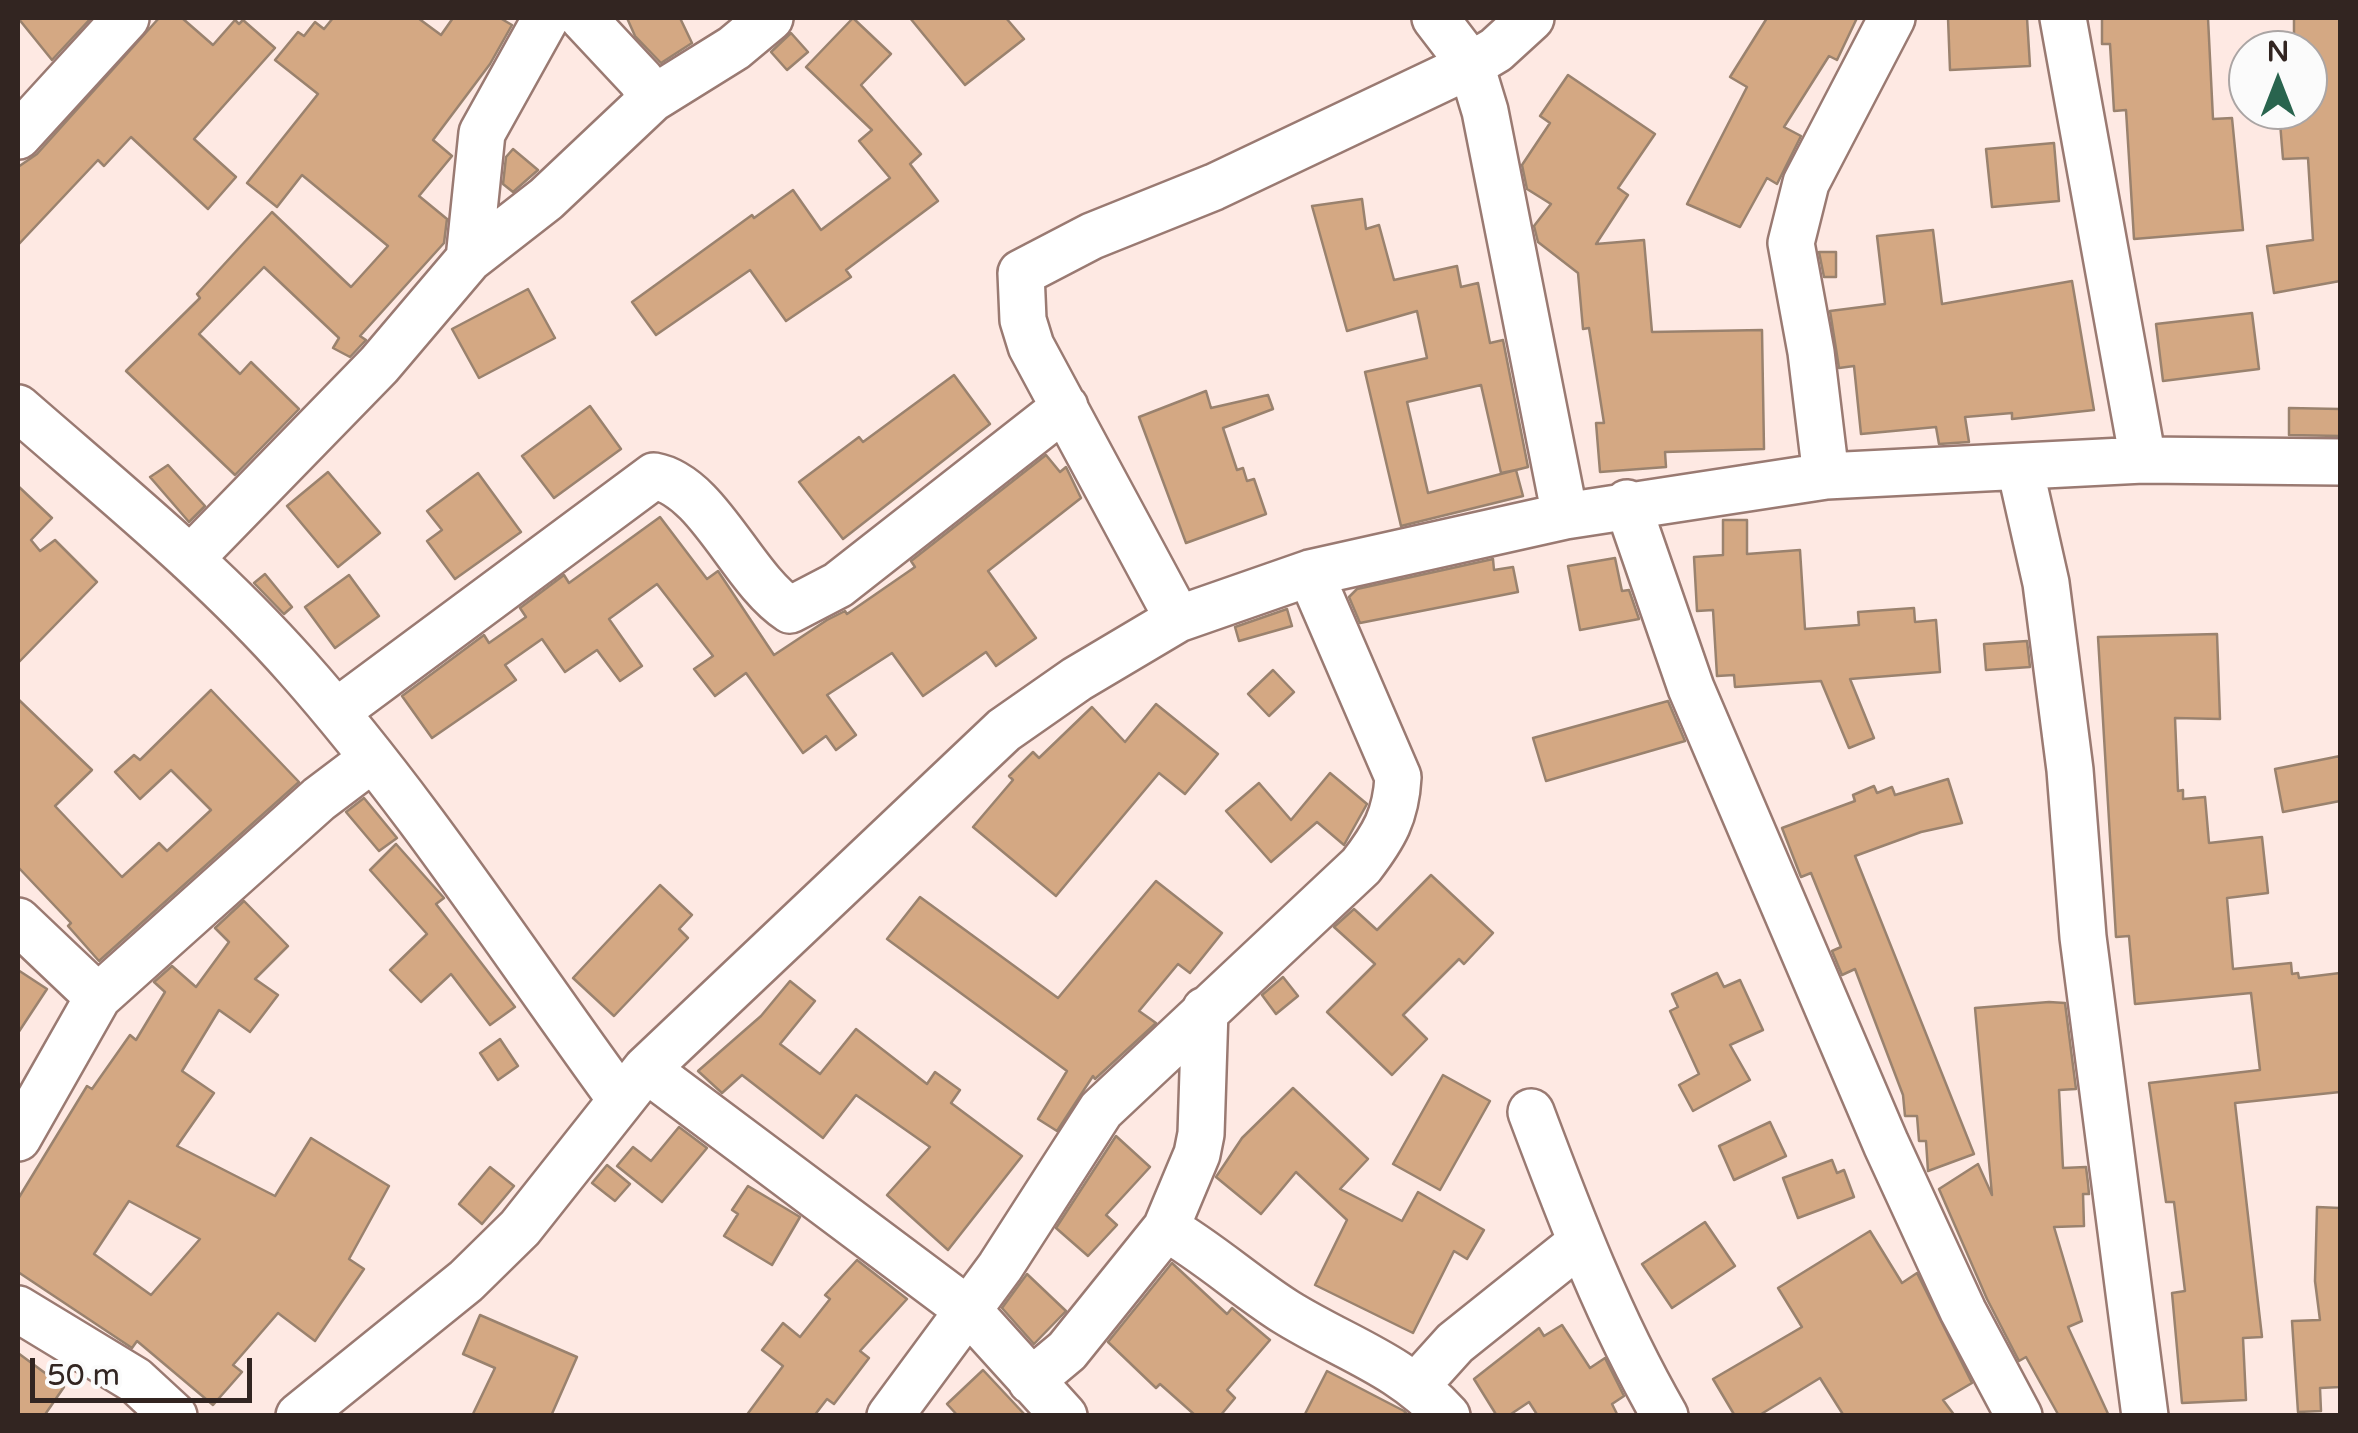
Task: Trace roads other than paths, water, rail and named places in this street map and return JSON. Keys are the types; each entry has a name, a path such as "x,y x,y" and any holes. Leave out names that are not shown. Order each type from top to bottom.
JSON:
{"street":[{"path":"18,136 126,18"},
{"path":"469,259 482,133 546,18"},
{"path":"583,18 641,80 652,99"},
{"path":"190,559 378,365 469,259 546,199 652,99 734,48 770,18"},
{"path":"1435,18 1471,64 1485,111 1565,516"},
{"path":"1178,619 1065,408 1023,320 1021,272 1471,64 1496,50 1531,18"},
{"path":"1826,476 1811,352 1790,243 1806,183 1892,18"},
{"path":"2063,18 2143,460"},
{"path":"18,408 190,559 336,712 634,1084 968,1310 1064,1416"},
{"path":"336,712 654,476 671,479 692,497 770,597 790,610 838,585 1065,408"},
{"path":"299,1416 466,1281 552,1194 634,1084 1004,730 1178,619 1310,573 1565,516 1628,503 1826,476 2143,460 2337,471"},
{"path":"2020,468 2053,639 2070,770 2083,936 2145,1416"},
{"path":"1628,503 1691,688 1878,1126 1964,1311 2019,1416"},
{"path":"890,1416 968,1310 1101,1110 1362,866 1388,830 1396,809 1398,777 1310,573"},
{"path":"18,1138 98,997 320,799 372,759"},
{"path":"18,922 98,997"},
{"path":"1031,1381 1067,1351 1166,1228 1199,1144 1205,1010"},
{"path":"1532,1112 1580,1243 1638,1370 1664,1416"},
{"path":"1166,1228 1202,1249 1285,1312 1433,1400 1454,1343 1580,1243"},
{"path":"18,1308 135,1380 174,1416"}]}
